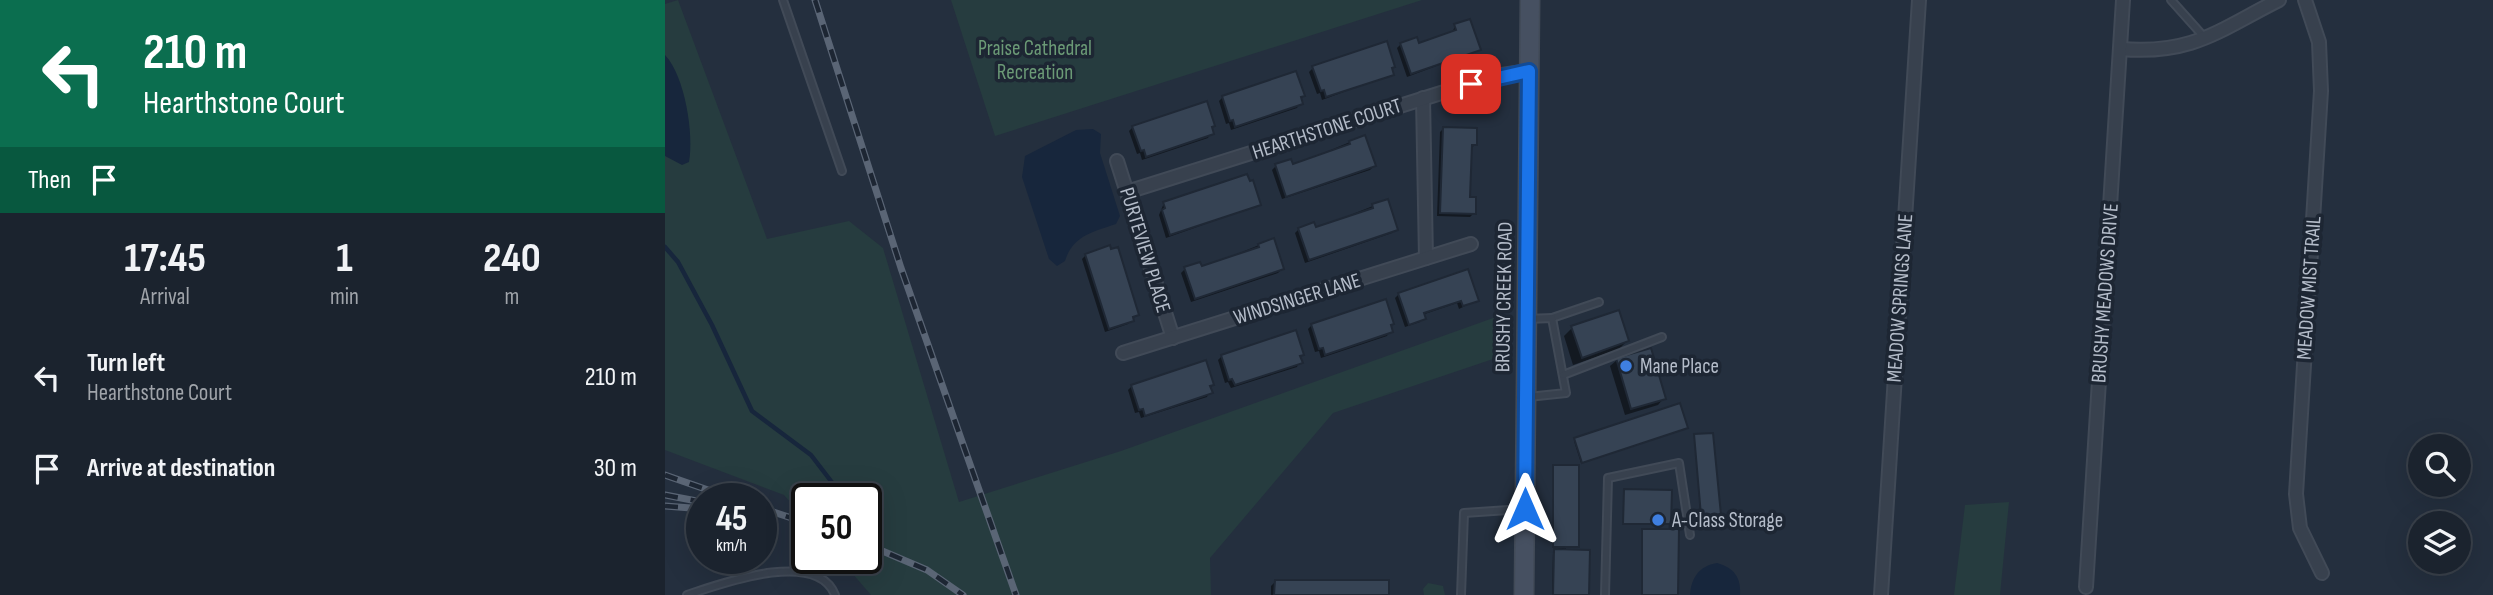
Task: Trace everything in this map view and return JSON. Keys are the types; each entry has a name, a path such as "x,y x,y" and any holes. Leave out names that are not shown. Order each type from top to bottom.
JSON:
{"main road":[{"name":"BRUSHY CREEK ROAD","path":"1524,595 1530,0"}],"street":[{"name":"MEADOW SPRINGS LANE","path":"1881,595 1919,0"},
{"name":"BRUSHY MEADOWS DRIVE","path":"2086,587 2123,0"},
{"path":"2121,49 2159,50 2206,39 2279,0"},
{"name":"MEADOW MIST TRAIL","path":"2305,0 2319,42 2321,91 2296,494 2300,528 2322,573"},
{"name":"HEARTHSTONE COURT","path":"1127,192 1495,76 1529,71"},
{"path":"1423,98 1426,258"},
{"name":"PURTEVIEW PLACE","path":"1117,161 1173,338"},
{"name":"WINDSINGER LANE","path":"1123,353 1471,244"}],"lane":[{"path":"783,0 842,171"},
{"path":"2171,0 2206,39"},
{"path":"1527,319 1552,318 1599,302"},
{"path":"1526,398 1566,393 1552,318"},
{"path":"1563,375 1661,337"},
{"path":"1605,595 1608,478 1679,463 1690,535"},
{"path":"1461,595 1464,513 1525,509"},
{"path":"687,595 739,577 774,572 811,573 831,587 835,595"}],"green space":[{"path":"678,0 767,239 849,221 883,248 959,502 1121,451 1496,317 1499,357 1333,413 1210,558 1211,595 871,595 853,574 882,574 882,483 791,483 791,503 784,495 777,492 777,483 752,483 665,450 665,4"},
{"name":"Praise Cathedral Recreation","path":"951,0 1422,0 995,136"},
{"path":"2009,502 2000,595 1954,595 1965,505"},
{"path":"1428,583 1443,586 1445,595 1424,595 1423,589"}],"water":[{"path":"665,55 678,77 689,121 689,162 682,165 665,156"},
{"path":"1093,129 1101,134 1100,153 1120,216 1116,224 1078,240 1065,261 1057,266 1049,259 1022,177 1025,156 1076,130"},
{"path":"1717,563 1735,574 1740,595 1690,595 1697,574 1705,567"}],"building":[{"path":"1470,19 1481,50 1411,74 1400,43 1417,37 1419,43 1456,30 1454,24"},
{"path":"1387,41 1395,67 1392,68 1394,75 1326,97 1312,66"},
{"path":"1296,71 1305,96 1301,97 1303,104 1235,127 1233,120 1230,121 1222,96"},
{"path":"1207,101 1215,126 1212,127 1214,134 1146,157 1132,126"},
{"path":"1443,127 1477,128 1477,145 1472,145 1470,197 1476,197 1476,214 1440,213"},
{"path":"1365,135 1376,166 1286,197 1275,164 1291,159 1293,164 1350,144 1349,141"},
{"path":"1247,174 1250,181 1253,180 1261,205 1170,235 1162,210 1165,208 1163,202"},
{"path":"1388,199 1398,230 1309,260 1298,228 1314,222 1316,227 1373,208 1372,204"},
{"path":"1274,238 1284,269 1195,299 1184,267 1200,262 1202,266 1259,247 1258,244"},
{"path":"1110,245 1111,249 1118,247 1139,315 1133,317 1134,321 1109,329 1085,254"},
{"path":"1468,269 1479,301 1463,306 1461,301 1424,313 1426,319 1409,325 1398,293"},
{"path":"1386,299 1394,324 1391,325 1393,332 1325,355 1323,348 1319,349 1311,324"},
{"path":"1619,310 1629,341 1582,358 1571,326"},
{"path":"1296,330 1304,355 1300,356 1303,363 1235,385 1232,379 1229,380 1221,355"},
{"path":"1651,348 1666,399 1631,409 1616,358"},
{"path":"1206,360 1214,385 1210,386 1213,393 1145,416 1143,409 1139,410 1131,385"},
{"path":"1680,403 1688,428 1582,463 1574,438"},
{"path":"1713,433 1722,525 1702,527 1694,434"},
{"path":"1553,465 1579,465 1579,547 1553,547"},
{"path":"1624,489 1672,490 1671,524 1623,524"},
{"path":"1642,529 1679,529 1678,595 1642,595"},
{"path":"1554,549 1590,550 1589,595 1553,595"},
{"path":"1275,580 1389,580 1389,595 1274,595"}],"waterway":[{"path":"665,247 678,262 712,325 752,411 811,455 832,483"}],"railway":[{"path":"815,0 901,268 1016,595"},
{"path":"665,475 688,483"},
{"path":"665,495 686,499"},
{"path":"665,506 686,508"},
{"path":"777,513 791,518"},
{"path":"882,551 927,570 963,595"}],"place":[{"name":"Mane Place","path":"1626,366"},
{"name":"A-Class Storage","path":"1658,520"}],"route":[{"path":"1471,84 1495,76 1529,71 1525,509"}]}
